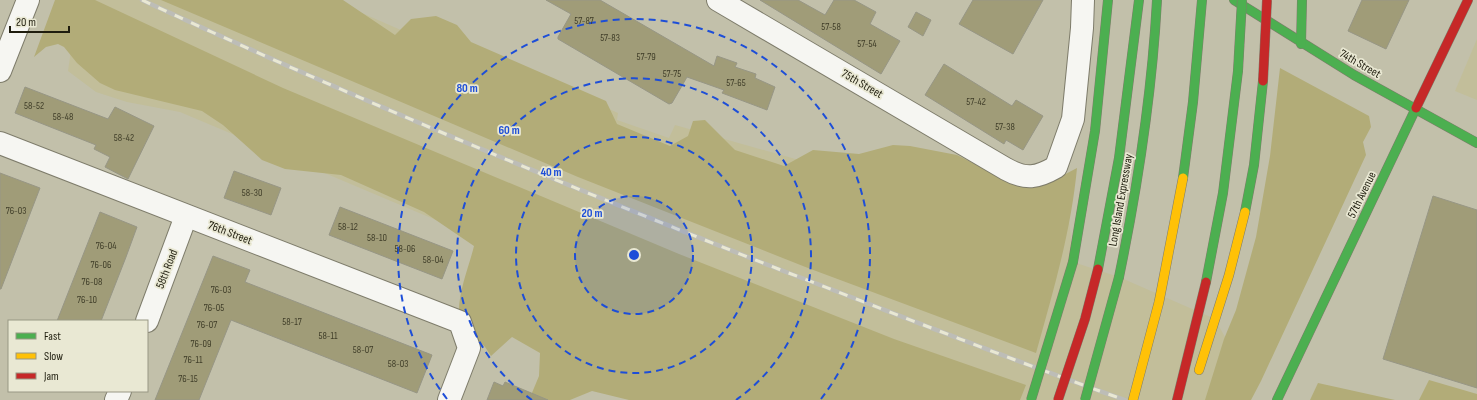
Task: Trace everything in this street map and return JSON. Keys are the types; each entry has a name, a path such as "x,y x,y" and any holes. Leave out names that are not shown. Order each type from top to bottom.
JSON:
{"main road":[{"path":"1031,400 1073,262 1101,90 1108,0"},
{"name":"Long Island Expressway","path":"1085,400 1119,277 1140,166 1150,93 1157,0"},
{"path":"1133,400 1159,294 1181,189 1192,117 1202,0"},
{"name":"74th Street","path":"1234,0 1301,44 1477,143"},
{"path":"1177,400 1199,313 1223,193 1238,72 1242,0"},
{"path":"1196,378 1232,262 1249,192 1263,81 1267,0"},
{"path":"1301,44 1302,0"},
{"name":"57th Avenue","path":"1277,400 1468,0"},
{"path":"1058,400 1085,319 1098,269 1119,158 1139,4"}],"street":[{"path":"0,71 28,0"},
{"name":"75th Street","path":"718,0 1006,169 1016,174 1035,177 1056,167 1073,119 1082,28 1083,0"},
{"name":"76th Street","path":"0,143 460,322 469,348 449,400"},
{"name":"58th Road","path":"147,320 186,216"}],"shaded area":[{"path":"55,0 332,0 472,61 483,51 618,113 617,120 669,138 675,125 887,185 1068,207 1073,262 1119,277 1215,319 1252,386 1247,400 780,400 481,239 180,112 127,102 96,92 68,71 72,44"},
{"path":"55,0 95,0 283,88 679,254 894,339 1026,385 1020,400 629,400 592,391 570,400 529,400 539,376 540,353 512,337 491,356 483,345 464,331 460,322 459,312 462,289 474,246 424,212 341,175 285,169 262,160 223,125 202,111 115,90 100,83 77,63 64,47 58,44 46,47 34,57"},
{"path":"161,0 343,0 395,35 411,19 436,16 457,25 471,42 606,101 617,124 670,146 688,136 693,121 705,120 735,150 784,166 813,150 859,154 893,145 910,146 957,155 1007,180 1054,180 1077,168 1066,239 1036,353 808,268 578,177"},
{"path":"1477,39 1477,100 1455,91"},
{"path":"1280,68 1369,116 1371,127 1363,142 1366,155 1251,400 1205,400 1224,339 1236,310 1256,237 1270,156"},
{"path":"1429,380 1477,394 1477,400 1419,400"},
{"path":"1318,383 1395,400 1310,400"}],"building":[{"path":"546,0 600,0 714,66 717,56 737,63 735,67 756,74 755,78 775,87 767,110 722,93 724,90 687,77 672,103 669,104 558,39 571,14"},
{"path":"760,0 798,0 825,15 834,0 854,0 876,12 870,24 900,41 881,74"},
{"path":"973,0 1043,0 1013,54 959,24"},
{"path":"1362,0 1409,0 1386,49 1348,31"},
{"path":"916,12 931,20 923,36 908,27"},
{"path":"944,64 1012,106 1016,100 1043,116 1023,150 1006,140 1004,144 925,95"},
{"path":"25,87 108,119 115,107 154,126 128,179 105,167 110,157 94,149 96,145 15,113"},
{"path":"234,171 281,188 271,215 224,198"},
{"path":"0,173 40,188 1,289 0,289"},
{"path":"1433,196 1477,210 1477,388 1383,359"},
{"path":"340,207 453,251 442,279 329,235"},
{"path":"100,212 137,227 101,320 57,320"},
{"path":"213,256 250,270 245,282 432,355 417,393 231,320 199,400 155,400"},
{"path":"494,382 503,386 505,382 548,400 487,400"}],"railway":[{"path":"142,0 381,107 624,207 786,272 1125,400"}],"traffic: fast":[{"path":"1073,262 1095,131 1108,0"},
{"path":"1098,269 1119,158 1139,0"},
{"path":"1119,277 1138,174 1148,105 1157,0"},
{"path":"1183,178 1193,102 1202,0"},
{"path":"1234,0 1354,75 1477,143"},
{"path":"1238,71 1242,0"},
{"path":"1301,44 1302,0"},
{"path":"1206,282 1223,193 1238,71"},
{"path":"1245,212 1254,165 1263,81"},
{"path":"1277,400 1416,108"},
{"path":"1031,400 1073,262"},
{"path":"1085,400 1119,277"}],"traffic: slow":[{"path":"1133,400 1159,302 1183,178"},
{"path":"1199,370 1229,275 1245,212"}],"traffic: jam":[{"path":"1263,81 1267,0"},
{"path":"1416,108 1468,0"},
{"path":"1058,400 1085,319 1098,269"},
{"path":"1177,400 1206,282"}]}
